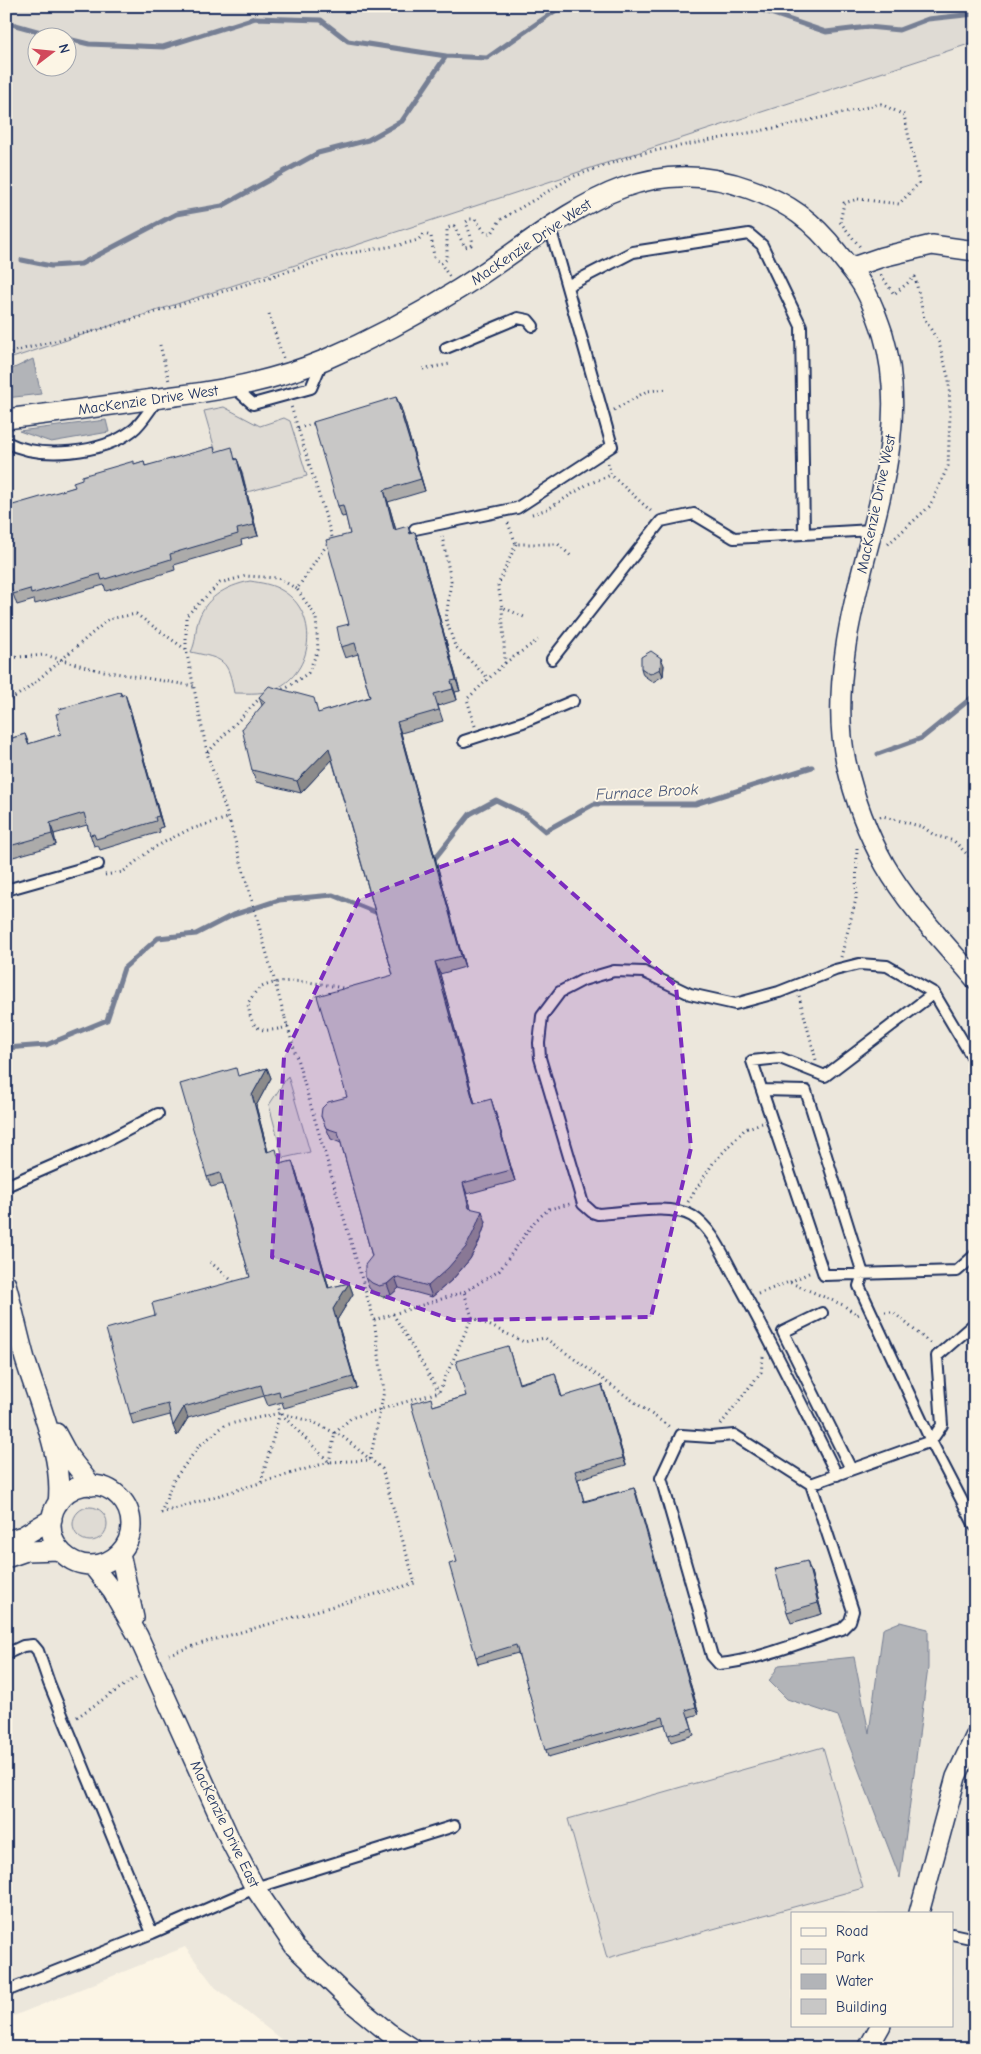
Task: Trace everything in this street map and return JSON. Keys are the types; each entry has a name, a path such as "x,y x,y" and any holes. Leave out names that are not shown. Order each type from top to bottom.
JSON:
{"street":[{"name":"MacKenzie Drive West","path":"6,419 206,393 284,375 322,361 398,326 461,288 550,226 596,198 636,182 670,177 707,176 732,182 773,197 797,212 822,233 850,268 860,282 877,314 888,351 894,390 893,428 872,530 850,617 840,687 845,758 866,824 885,865 902,891 975,979"},
{"path":"850,268 866,253 932,245 975,251"},
{"path":"6,1284 25,1358 57,1464 60,1484 55,1511 52,1532 60,1550 74,1561 92,1565 107,1562 120,1553 127,1544 131,1521 128,1510 122,1500 113,1492 103,1487 79,1488 67,1494 55,1511 22,1536 6,1541"},
{"path":"40,1404 69,1457 92,1486"},
{"path":"6,1558 26,1551 60,1550"},
{"name":"MacKenzie Drive East","path":"120,1553 138,1636"},
{"name":"MacKenzie Drive East","path":"92,1565 113,1592 138,1636 231,1842 255,1888 295,1947 356,2006 389,2033 412,2048"},
{"path":"920,1912 956,1777 975,1737"},
{"path":"868,2048 880,2026"}],"lane":[{"path":"414,529 517,508 612,446 550,226"},
{"path":"567,286 633,252 749,234 762,245 802,326 804,534"},
{"path":"446,348 518,318 528,320 533,326"},
{"path":"234,387 253,404 287,395 310,388 322,361"},
{"path":"6,442 15,447 43,452 72,452 108,443 134,430 157,400"},
{"path":"552,659 661,521 694,514 734,538 872,530"},
{"path":"464,741 522,722 573,701"},
{"path":"6,890 98,864"},
{"path":"837,1474 747,1298 712,1236 692,1216 669,1208 598,1214 592,1212 583,1204 540,1058 539,1043 542,1016 560,992 583,980 614,971 644,972 690,994 735,1004 779,992 839,969 859,964 886,966 934,993 975,1062"},
{"path":"934,993 825,1076 780,1058 752,1061 824,1275 957,1271 975,1254"},
{"path":"762,1090 806,1092 863,1274 859,1286 931,1441 975,1526"},
{"path":"6,1186 93,1148 158,1114"},
{"path":"822,1313 783,1332 851,1470"},
{"path":"811,1484 931,1441 942,1424 937,1356 975,1323"},
{"path":"681,1435 711,1437 734,1435 811,1484 853,1611 850,1621 842,1629 729,1663 719,1664 712,1656 661,1478 681,1435"},
{"path":"6,1654 23,1646 33,1645 38,1651 152,1933"},
{"path":"6,1991 152,1933 255,1888 454,1826"},
{"path":"954,1934 975,1939"}],"path":[{"path":"6,355 18,350 98,330 344,254 400,245 418,240 424,234 430,236 434,257 441,264"},
{"path":"865,556 882,550 930,506 948,466 950,415 949,380 939,342 924,318 915,277 894,294 866,253"},
{"path":"269,314 282,355 284,375"},
{"path":"423,369 450,364"},
{"path":"604,416 647,390 668,389"},
{"path":"287,395 332,537 297,589"},
{"path":"298,428 323,421"},
{"path":"605,450 611,475 661,521"},
{"path":"524,516 548,509 569,498 588,484 611,475"},
{"path":"504,510 516,544 498,585 502,607 505,662"},
{"path":"508,521 516,519"},
{"path":"438,524 446,548 451,581 446,619 455,646 488,678"},
{"path":"516,544 558,544 574,558"},
{"path":"273,694 288,687 308,673 318,650 316,617 297,589 278,578 246,576 220,583 186,616 186,649 207,753 230,823 374,1320 384,1391 370,1460"},
{"path":"502,607 524,618"},
{"path":"6,702 26,690 109,619 136,614 186,649"},
{"path":"478,736 467,698 505,662 538,640"},
{"path":"6,658 45,655 97,670 194,686"},
{"path":"207,753 258,700 266,697"},
{"path":"866,824 883,816 923,827 934,835 954,841 975,862"},
{"path":"83,869 95,878 123,872 153,848 188,830 228,818"},
{"path":"839,969 856,899 857,843"},
{"path":"288,1027 267,1032 256,1026 249,1015 248,1003 259,988 282,982 310,982 353,990"},
{"path":"797,985 814,1054 825,1076"},
{"path":"682,1212 713,1163 744,1129 772,1120"},
{"path":"374,1320 464,1292 499,1271 536,1221 549,1209 570,1204 576,1211"},
{"path":"210,1262 239,1286"},
{"path":"747,1298 821,1267"},
{"path":"789,1282 843,1305 856,1315 871,1310 894,1312 934,1346 947,1347"},
{"path":"439,1392 472,1317 464,1292"},
{"path":"394,1314 439,1392"},
{"path":"472,1317 524,1342 545,1338 681,1435"},
{"path":"711,1437 761,1372 764,1351"},
{"path":"329,1462 335,1434 351,1418 439,1392"},
{"path":"261,1483 280,1413 278,1404"},
{"path":"169,1654 415,1583 382,1469 343,1438 312,1422 280,1413 225,1426 199,1446 173,1480 161,1513 329,1462 370,1460"},
{"path":"280,1413 329,1462"},
{"path":"66,1724 143,1671"}],"highlighted area":[{"path":"512,839 676,986 691,1148 651,1317 453,1320 272,1257 284,1057 359,899"}],"shaded area":[{"path":"975,29 975,2048 292,2048 215,1987 185,1947 6,2019 6,349"}],"green space":[{"path":"6,6 975,6 975,42 6,360"},
{"path":"224,407 260,426 284,418 290,421 307,476 247,492 242,471 219,463 204,411"},
{"path":"250,581 275,587 294,600 302,612 307,626 308,640 300,667 291,678 279,687 263,692 234,693 229,673 223,662 191,652 197,625 204,607 224,590"},
{"path":"288,1076 310,1152 283,1158 269,1105"},
{"path":"90,1507 102,1512 107,1524 102,1536 90,1541 78,1536 73,1524 78,1512"},
{"path":"823,1747 863,1888 607,1958 568,1819"}],"water":[{"path":"33,359 41,394 6,398 6,372"},
{"path":"106,420 109,432 51,442 19,431"},
{"path":"900,1622 928,1629 928,1668 900,1878 838,1716 787,1699 769,1681 779,1665 854,1657 869,1733 883,1629"}],"building":[{"path":"396,397 421,479 384,490 394,530 408,526 410,534 415,532 456,680 451,681 453,689 434,694 439,710 397,722 461,956 435,962 474,1104 491,1099 511,1170 463,1183 469,1208 482,1211 466,1247 448,1268 428,1286 395,1277 387,1284 379,1286 365,1277 365,1265 372,1256 338,1132 326,1128 321,1116 322,1108 328,1102 347,1097 317,996 393,975 329,748 297,781 252,770 242,729 265,702 259,697 269,686 314,698 318,713 370,697 355,643 341,647 337,627 349,624 326,540 350,534 343,505 338,506 313,422"},
{"path":"214,447 215,452 232,447 235,460 237,459 254,525 237,529 238,534 170,554 171,559 102,580 100,574 31,594 30,589 13,594 6,573 6,512 8,511 6,507 75,487 73,482 82,479 82,476 134,461 134,464 144,461 145,466"},
{"path":"651,651 661,658 660,669 650,674 641,668 641,657"},
{"path":"120,692 121,696 125,694 159,816 155,817 156,821 96,839 94,834 90,835 84,813 50,823 52,834 6,847 6,740 25,734 28,744 61,734 56,714 60,713 59,709"},
{"path":"236,1068 238,1076 267,1068 252,1095 267,1152 276,1149 280,1164 292,1161 328,1288 349,1283 333,1309 353,1377 280,1397 279,1391 264,1395 261,1385 184,1407 173,1426 168,1404 130,1414 106,1329 155,1315 152,1303 250,1277 220,1173 207,1177 180,1084"},
{"path":"508,1346 519,1384 555,1373 561,1397 602,1385 623,1458 575,1471 584,1502 634,1488 696,1707 686,1710 692,1728 668,1735 663,1717 545,1750 516,1645 476,1657 449,1564 457,1562 411,1404 431,1398 433,1406 466,1396 456,1361"},
{"path":"807,1561 818,1603 787,1612 775,1569"}],"waterway":[{"path":"22,260 51,266 81,264 176,214 222,206 318,153 368,140 402,121 446,56 487,58 562,6"},
{"path":"750,6 826,32 868,27 899,30 928,19 975,14"},
{"path":"78,41 89,44 163,47 255,18 321,20 348,41 446,56"},
{"path":"6,26 12,24 28,28"},
{"name":"Furnace Brook","path":"878,754 922,738 975,695"},
{"name":"Furnace Brook","path":"432,862 470,814 496,800 525,814 545,831 594,804 695,804 812,767"},
{"name":"Furnace Brook","path":"6,1048 46,1045 107,1020 124,968 158,938 196,934 233,915 279,900 333,895 375,912 380,909"}]}
